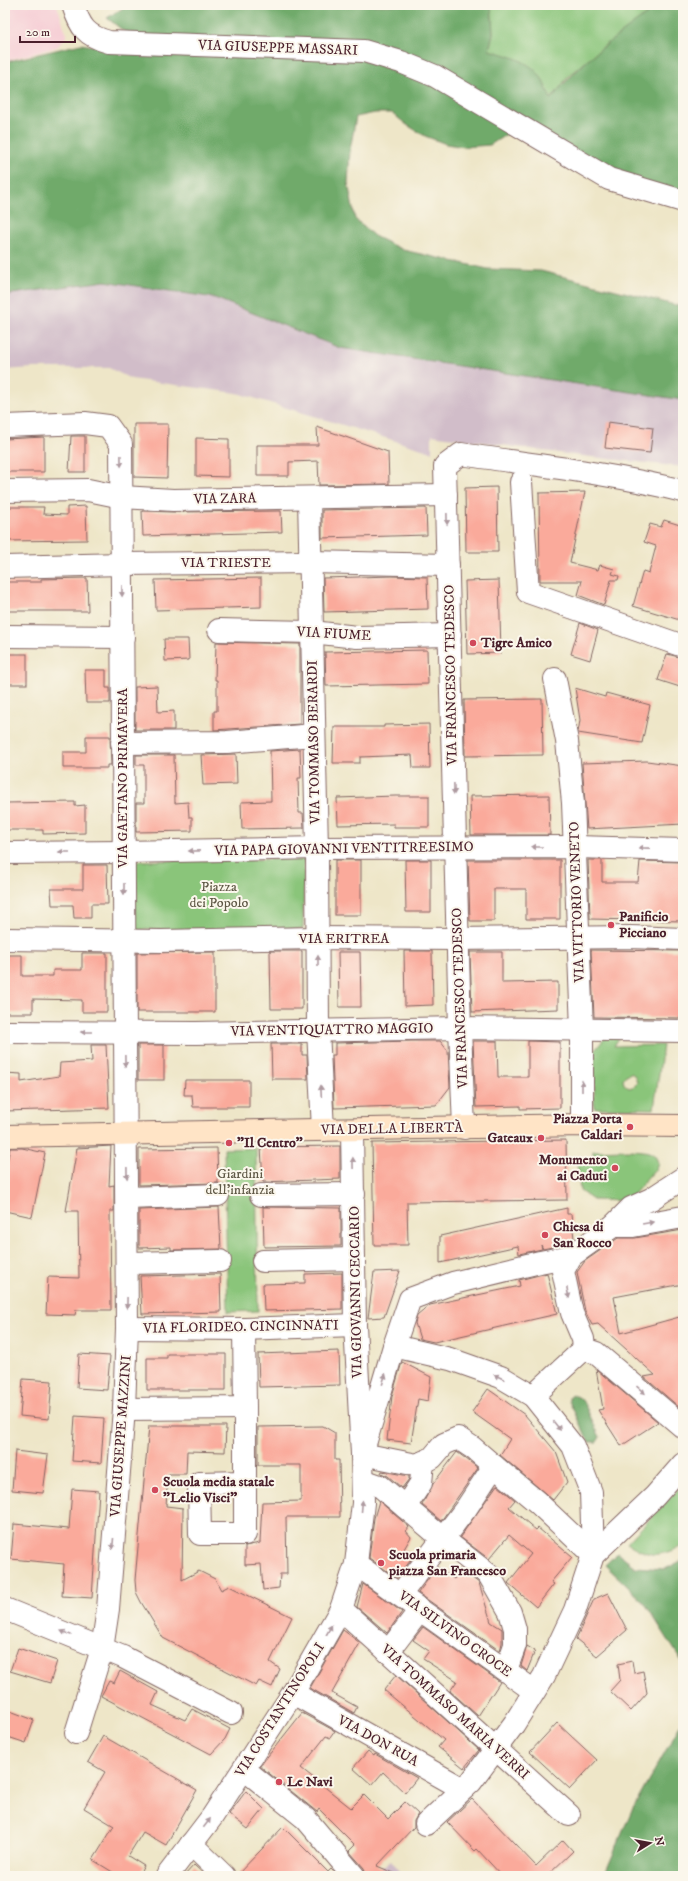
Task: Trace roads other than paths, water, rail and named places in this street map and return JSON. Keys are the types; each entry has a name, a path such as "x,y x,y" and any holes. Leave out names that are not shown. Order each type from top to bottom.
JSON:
{"main road":[{"name":"VIA DELLA LIBERTÀ","path":"5,1136 582,1126 683,1126"}],"street":[{"name":"VIA GIUSEPPE MASSARI","path":"73,5 78,20 86,31 97,39 109,42 364,51 401,62 435,76 609,179 683,201"},
{"name":"VIA GAETANO PRIMAVERA","path":"5,426 85,423 108,426 121,444 124,1032 126,1134"},
{"name":"VIA FRANCESCO TEDESCO","path":"464,1128 455,847 446,466 461,454 582,470 635,479 683,490"},
{"path":"521,482 528,592 683,646"},
{"name":"VIA ZARA","path":"5,492 88,490 122,498 173,500 446,495"},
{"name":"VIA TOMMASO BERARDI","path":"309,498 317,848 318,1030 323,1130"},
{"name":"VIA TRIESTE","path":"5,567 310,562 448,565"},
{"name":"VIA FIUME","path":"219,630 312,632 357,637 450,635"},
{"path":"5,636 123,637"},
{"name":"VIA VITTORIO VENETO","path":"555,679 567,741 576,847 582,1029 582,1126"},
{"path":"122,743 227,742 314,735"},
{"name":"VIA PAPA GIOVANNI VENTITREESIMO","path":"5,853 455,847 576,847 683,850"},
{"name":"VIA ERITREA","path":"5,939 251,940 317,938 458,939 579,937 683,939"},
{"name":"VIA VENTIQUATTRO MAGGIO","path":"5,1032 196,1033 460,1028 683,1030"},
{"name":"VIA GIOVANNI CECCARIO","path":"352,1130 355,1325 362,1454"},
{"name":"VIA GIUSEPPE MAZZINI","path":"76,1733 102,1649 108,1609 124,1408 128,1263 126,1134"},
{"name":"VIA COSTANTINOPOLI","path":"167,1876 212,1817 293,1694 341,1609 356,1564 362,1502 362,1454 410,1298 453,1283 571,1256 613,1226 631,1208 651,1199 683,1178"},
{"path":"261,1195 354,1194"},
{"path":"127,1198 218,1196"},
{"path":"613,1226 633,1226 683,1217"},
{"path":"571,1256 563,1271 572,1313 583,1339 584,1348"},
{"path":"263,1261 354,1259"},
{"path":"128,1263 220,1261"},
{"name":"VIA FLORIDEO. CINCINNATI","path":"127,1328 244,1329 355,1325"},
{"path":"244,1329 244,1482"},
{"path":"394,1346 450,1359 501,1377 533,1396 573,1446 591,1492 593,1555 575,1610 544,1676 497,1749 463,1789 426,1824"},
{"path":"533,1396 584,1348"},
{"path":"584,1348 596,1353 683,1427"},
{"path":"124,1408 245,1408"},
{"path":"362,1454 417,1465 432,1458 444,1444 458,1438 474,1448 537,1502 593,1555"},
{"path":"404,1507 421,1483 423,1462"},
{"path":"593,1555 655,1496 683,1464"},
{"path":"400,1595 467,1507 494,1466"},
{"path":"363,1480 380,1486 443,1539 489,1575 510,1612 515,1628 515,1645 506,1670"},
{"name":"VIA SILVINO CROCE","path":"356,1564 506,1670 534,1692"},
{"name":"VIA TOMMASO MARIA VERRI","path":"341,1609 569,1815"},
{"path":"388,1652 420,1610"},
{"path":"6,1614 123,1657 231,1713"},
{"name":"VIA DON RUA","path":"293,1694 463,1789"},
{"path":"244,1768 306,1819 354,1876"},
{"path":"191,1844 224,1876"}],"place":[{"name":"Tigre Amico","path":"473,643"},
{"name":"Panificio Picciano","path":"611,925"},
{"name":"Piazza Porta Caldari","path":"630,1127"},
{"name":"Gateaux","path":"541,1138"},
{"name":"\"Il Centro\"","path":"229,1143"},
{"name":"Monumento ai Caduti","path":"615,1168"},
{"name":"Chiesa di San Rocco","path":"545,1235"},
{"name":"Scuola media statale \"Lelio Visci\"","path":"155,1490"},
{"name":"Scuola primaria piazza San Francesco","path":"381,1563"},
{"name":"Le Navi","path":"279,1782"}],"park label":[{"name":"Piazza dei Popolo","path":"219,896"},
{"name":"Giardini dell'infanzia","path":"240,1182"}]}
